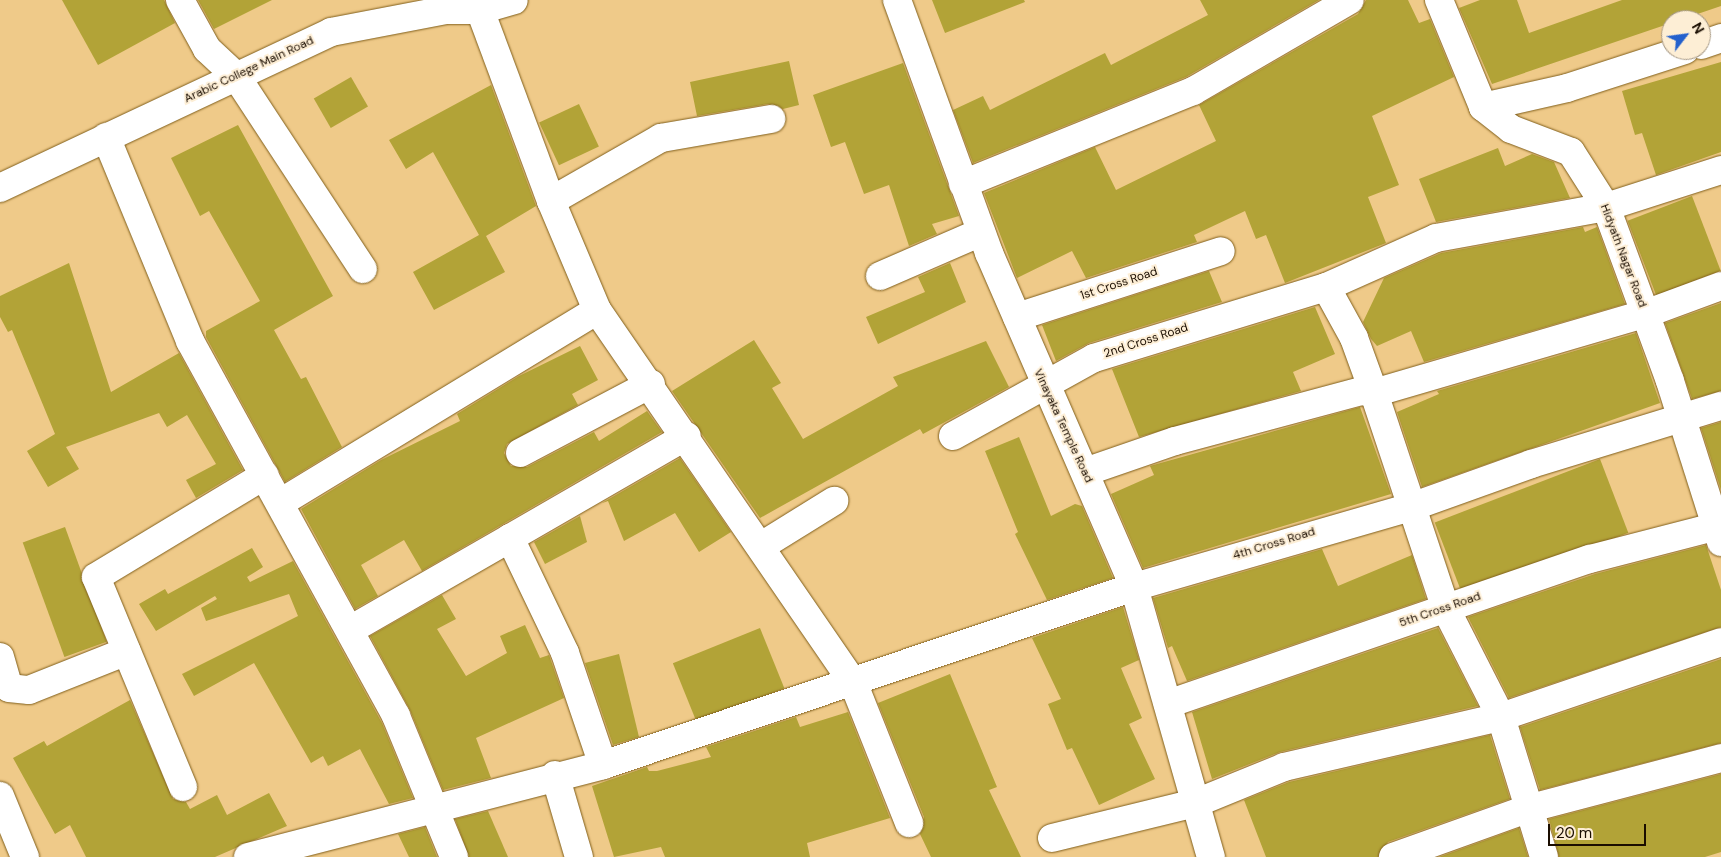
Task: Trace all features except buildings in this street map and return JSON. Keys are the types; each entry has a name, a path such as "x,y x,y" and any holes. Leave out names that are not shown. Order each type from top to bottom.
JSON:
{"street":[{"path":"180,0 206,49 236,76 363,269"},
{"name":"Arabic College Main Road","path":"0,188 331,32 442,5 480,10 514,0"},
{"name":"Vinayaka Temple Road","path":"897,0 981,232 1043,386 1085,472 1134,587 1211,857"},
{"path":"963,184 1193,91 1350,0"},
{"name":"Hidyath Nagar Road","path":"1439,0 1483,106 1511,129 1571,152 1606,207 1645,314 1679,421 1719,531"},
{"path":"480,10 550,201 597,310 651,384 763,546 853,682 909,823"},
{"path":"1483,106 1567,88 1661,58"},
{"path":"550,201 660,138 771,119"},
{"path":"106,137 190,341 396,716 454,857"},
{"name":"2nd Cross Road","path":"953,436 1094,358 1254,306 1326,286 1436,238 1606,207 1721,170"},
{"path":"880,276 981,232"},
{"name":"1st Cross Road","path":"1016,318 1221,251"},
{"path":"1326,286 1354,338 1414,506 1446,609 1501,717 1527,809 1544,857"},
{"path":"1085,472 1176,441 1361,391 1374,393 1645,314 1721,286"},
{"path":"280,503 597,310"},
{"path":"520,453 651,384"},
{"name":"4th Cross Road","path":"248,857 434,805 603,765 1134,587 1414,506 1531,464 1679,421 1721,406"},
{"path":"350,630 687,436"},
{"path":"183,787 96,577 265,475"},
{"path":"763,546 834,501"},
{"name":"5th Cross Road","path":"1168,704 1590,558 1719,531"},
{"path":"510,538 565,653 603,765"},
{"path":"1052,838 1196,803 1284,767 1501,717 1721,642"},
{"path":"0,657 9,688 30,690 127,651"},
{"path":"1393,857 1527,809 1721,758"},
{"path":"555,775 576,856"},
{"path":"0,796 25,857"}]}
